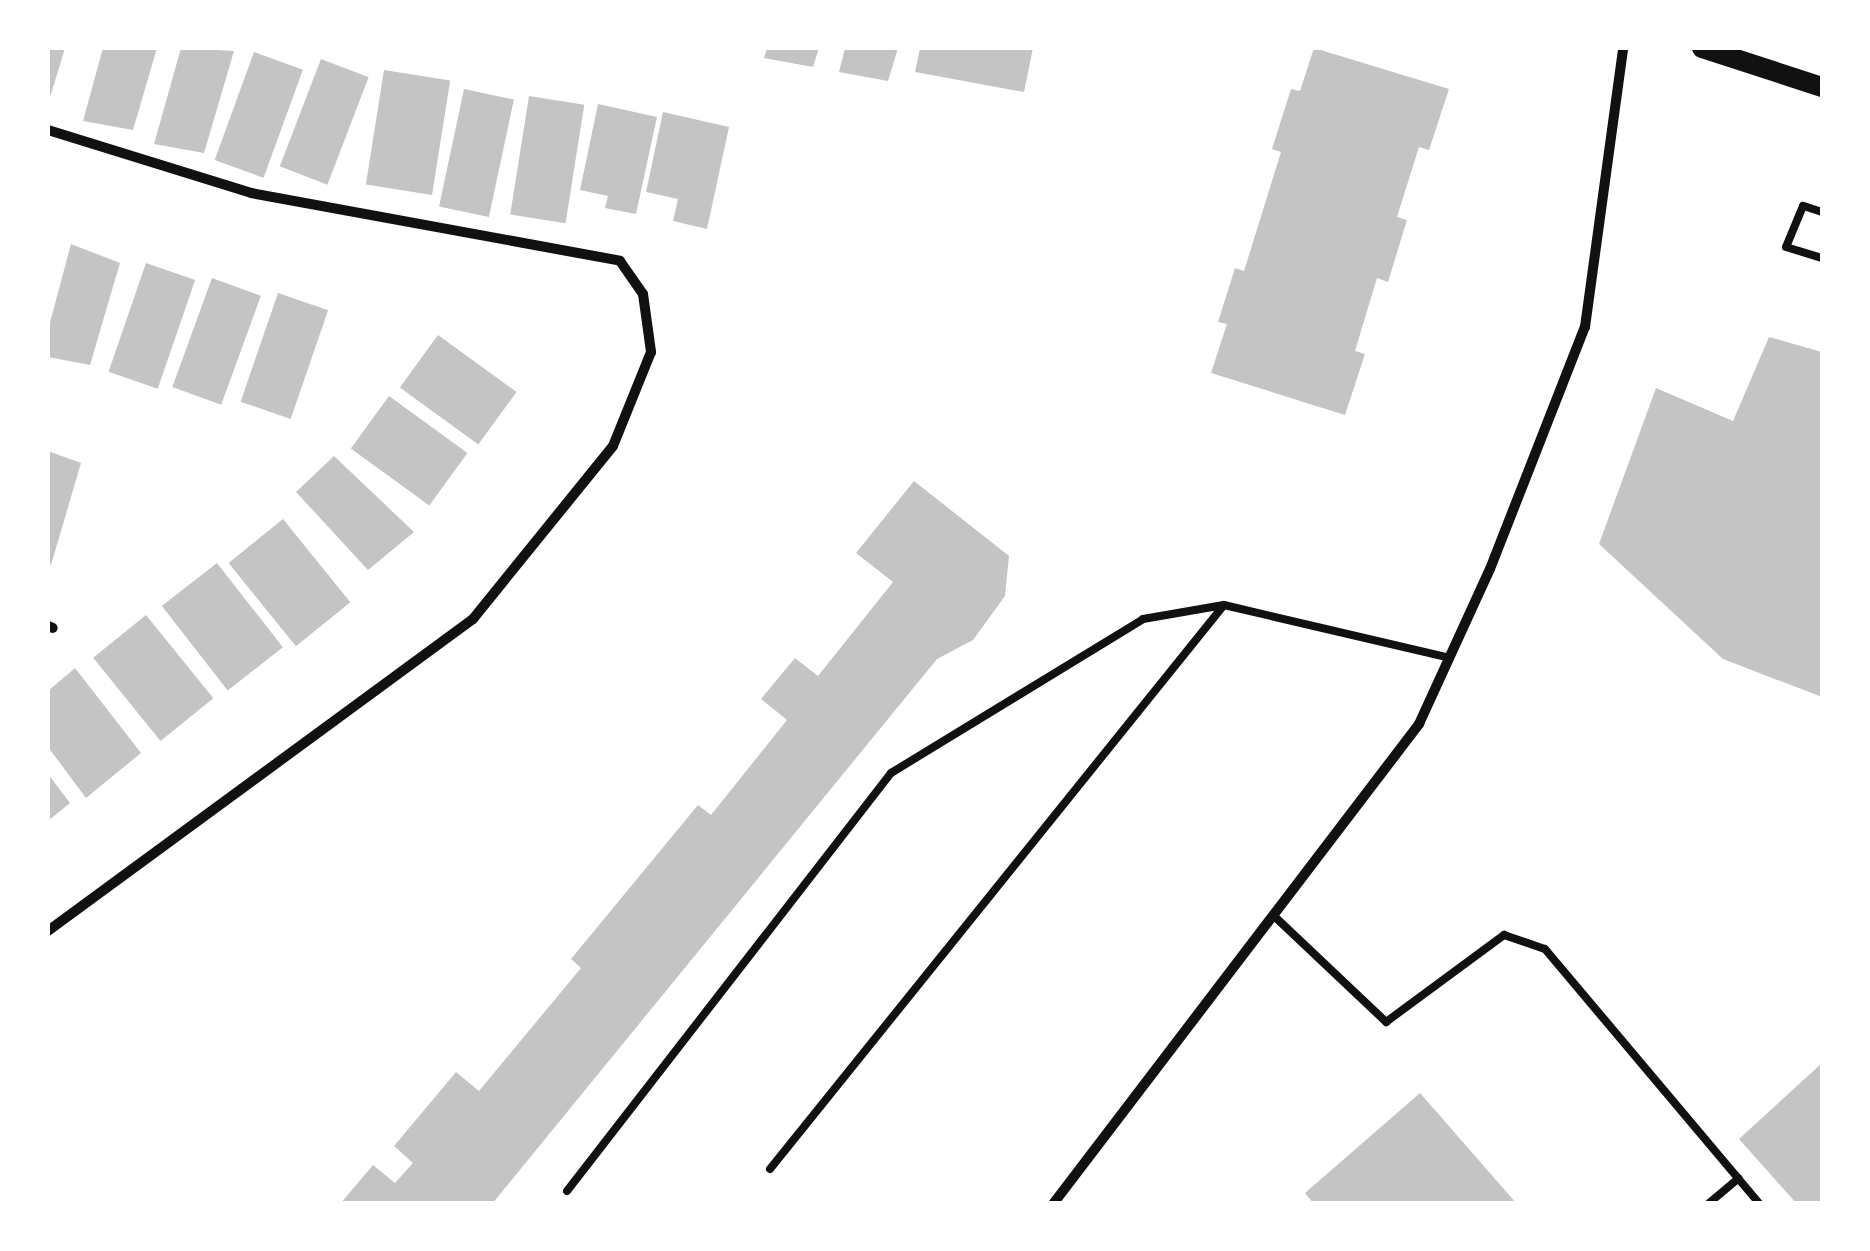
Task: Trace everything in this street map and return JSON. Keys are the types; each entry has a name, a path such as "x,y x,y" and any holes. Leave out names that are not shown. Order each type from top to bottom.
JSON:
{"main road":[{"path":"1702,48 1822,87"}],"street":[{"path":"1053,1204 1419,724 1490,569 1585,327 1623,48"},
{"path":"48,130 250,193 620,262 643,294 650,352 614,446 473,619 48,931"}],"lane":[{"path":"1822,212 1804,206 1786,247 1822,258"},
{"path":"770,1169 1224,605"},
{"path":"567,1191 891,773 1143,620 1224,605 1450,658"},
{"path":"1273,915 1386,1022 1504,935 1546,949 1760,1204"},
{"path":"1708,1204 1739,1178"}],"building":[{"path":"48,48 65,48 48,104"},
{"path":"103,48 157,48 133,130 83,121"},
{"path":"181,48 234,51 204,153 154,144"},
{"path":"767,48 819,48 813,67 764,58"},
{"path":"845,48 898,48 888,81 839,72"},
{"path":"920,48 1033,48 1024,92 915,72"},
{"path":"1314,48 1449,89 1429,150 1419,147 1397,217 1407,220 1388,282 1377,278 1355,351 1365,354 1345,415 1211,373 1227,324 1218,322 1235,268 1244,271 1281,152 1272,149 1291,89 1300,91"},
{"path":"254,52 303,70 264,178 215,160"},
{"path":"321,59 369,77 327,185 280,166"},
{"path":"384,70 450,80 432,195 366,185"},
{"path":"464,89 514,100 489,217 439,206"},
{"path":"529,96 584,105 566,223 510,215"},
{"path":"598,104 657,117 636,214 605,208 608,196 580,190"},
{"path":"663,112 729,127 707,229 673,221 678,199 646,192"},
{"path":"71,244 120,263 90,365 48,357 48,330"},
{"path":"146,263 195,280 158,389 109,372"},
{"path":"212,278 261,296 221,405 172,387"},
{"path":"278,293 328,310 291,419 241,402"},
{"path":"438,335 516,392 478,445 400,388"},
{"path":"1769,337 1822,352 1822,697 1723,659 1599,544 1656,388 1733,421"},
{"path":"389,396 467,453 429,506 351,449"},
{"path":"48,451 81,463 51,565 48,564"},
{"path":"334,456 414,532 368,570 296,492"},
{"path":"914,481 1009,556 1005,596 973,640 937,659 492,1204 340,1204 373,1165 395,1183 413,1163 394,1146 456,1072 479,1091 581,968 571,959 698,805 711,815 787,720 761,699 795,658 818,676 893,582 856,553"},
{"path":"283,519 350,602 296,646 229,563"},
{"path":"217,563 283,647 228,690 162,606"},
{"path":"146,615 213,698 160,741 93,658"},
{"path":"75,668 141,753 86,798 48,747 48,691"},
{"path":"48,774 70,803 48,821"},
{"path":"1822,1063 1822,1204 1797,1204 1739,1139"},
{"path":"1420,1093 1517,1204 1314,1204 1305,1193"}]}
